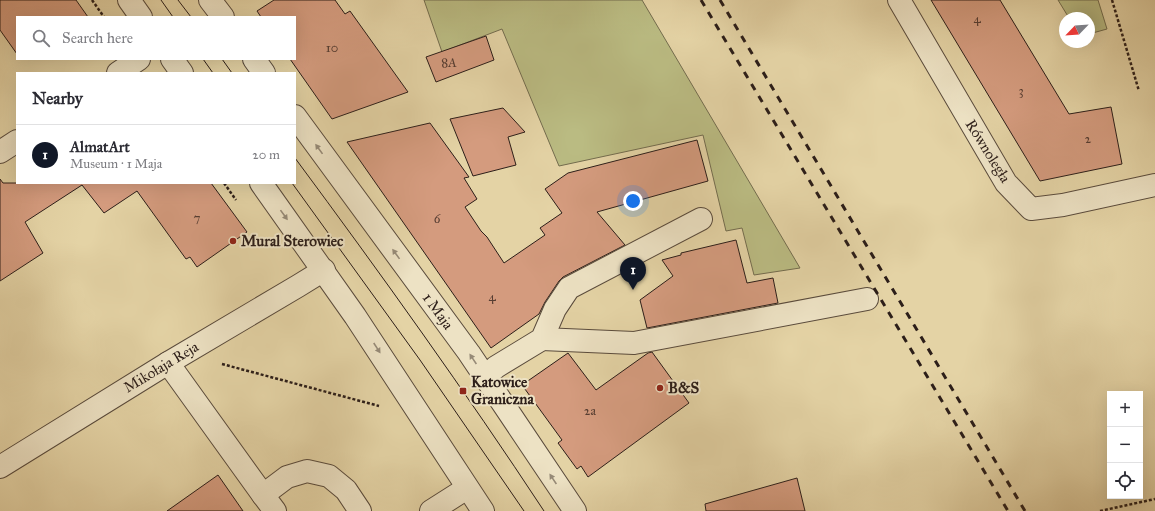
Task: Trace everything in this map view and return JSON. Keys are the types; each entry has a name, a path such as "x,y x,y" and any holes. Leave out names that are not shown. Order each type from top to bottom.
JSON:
{"street":[{"path":"129,0 140,16"},
{"path":"210,0 222,16"},
{"name":"Równoległa","path":"899,0 1006,183 1031,209 1063,205 1155,185"},
{"path":"120,72 138,60"},
{"path":"173,60 181,72"},
{"path":"255,60 263,72"},
{"name":"1 Maja","path":"296,117 469,353 575,511"},
{"path":"0,152 16,142"},
{"path":"262,184 324,270 461,481 483,511"},
{"path":"542,339 555,309 569,288 701,220"},
{"name":"Mikołaja Reja","path":"0,467 175,358 324,270"},
{"path":"485,377 496,367 542,339 634,343 867,299"},
{"path":"175,358 269,503 287,477 307,471 329,476 346,490 360,511"},
{"path":"431,511 461,481"},
{"path":"461,481 471,511"}],"path":[{"path":"92,0 104,16"},
{"path":"1112,0 1139,91"},
{"path":"175,358 384,407"},
{"path":"1100,511 1155,499"}],"green space":[{"path":"424,0 642,0 800,268 754,275 742,228 726,231 703,135 559,166 502,29 442,52"},
{"path":"1058,0 1098,0 1107,29 1095,32 1095,12 1065,12"}],"building":[{"path":"0,0 76,0 87,16 16,16 16,53 0,30"},
{"path":"274,0 335,0 345,14 350,11 408,92 332,119 291,60 296,60 296,16 260,16 257,11"},
{"path":"931,0 1000,0 1069,114 1111,107 1122,164 1040,181"},
{"path":"486,36 494,60 436,82 426,57"},
{"path":"503,108 525,132 508,137 516,165 473,176 450,119"},
{"path":"430,123 469,177 464,178 477,199 465,207 504,263 545,235 540,228 562,213 545,189 568,173 697,140 708,181 597,212 625,245 563,277 545,302 539,314 491,348 347,142"},
{"path":"0,179 3,183 16,184 212,184 247,232 197,267 190,257 186,259 137,191 104,213 82,185 25,222 43,253 0,281"},
{"path":"736,240 747,283 773,278 778,303 647,328 640,300 673,276 662,260 681,255 681,253"},
{"path":"652,352 689,403 588,477 581,466 577,469 558,443 562,440 522,385 568,353 596,390 648,353"},
{"path":"218,475 243,511 167,511"},
{"path":"797,478 805,511 706,511 705,504"}],"tram line":[{"path":"161,0 172,16"},
{"path":"178,0 190,16"},
{"path":"204,60 212,72"},
{"path":"223,60 231,72"},
{"path":"296,159 422,333 544,511"},
{"path":"293,184 420,360 524,511"}],"railway":[{"path":"701,0 1008,511"},
{"path":"720,0 1025,511"}],"place":[{"name":"Mural Sterowiec","path":"233,241"},
{"name":"AlmatArt","path":"633,290"},
{"name":"B&S","path":"660,388"},
{"name":"Katowice Graniczna","path":"463,391"}]}
